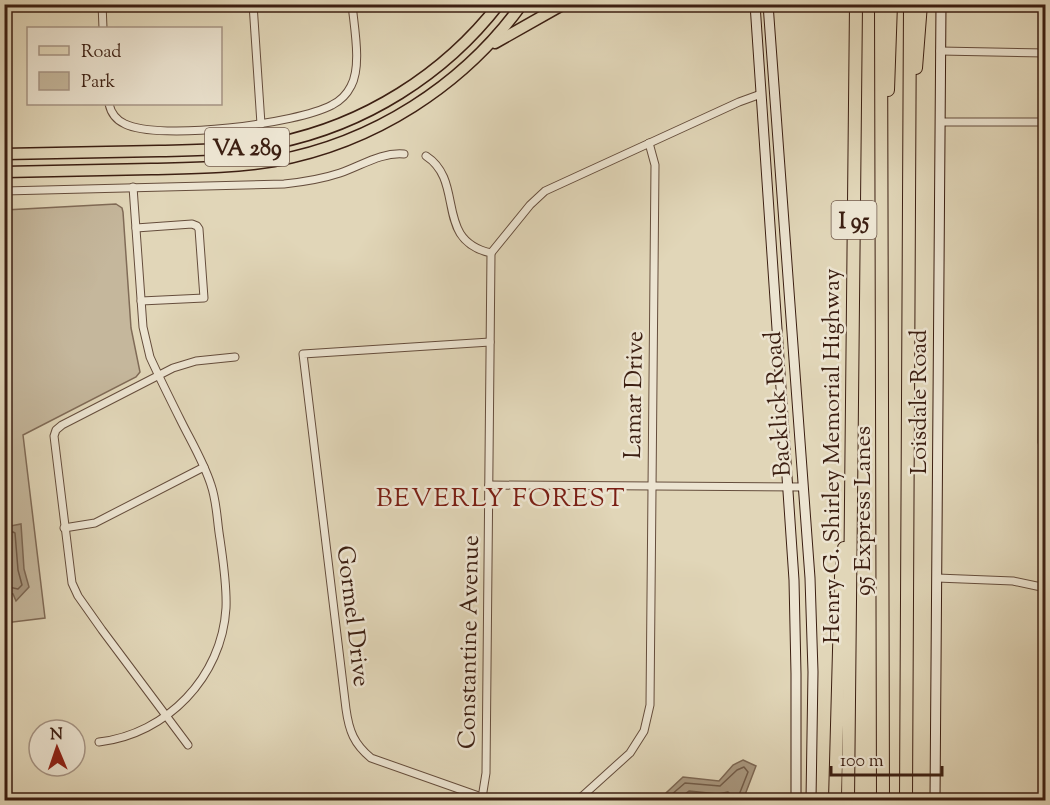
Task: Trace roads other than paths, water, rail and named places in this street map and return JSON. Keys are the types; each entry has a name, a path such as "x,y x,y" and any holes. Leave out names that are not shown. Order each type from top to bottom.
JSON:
{"highway":[{"name":"Henry G. Shirley Memorial Highway","path":"848,801 856,4"},
{"name":"95 Express Lanes","path":"880,4 883,801"},
{"path":"882,148 888,95 891,4"},
{"name":"I 95","path":"906,801 910,4"},
{"path":"909,113 919,47 921,4"},
{"path":"835,801 842,576 851,484"}],"main road":[{"name":"VA 289","path":"4,154 223,149 276,143 309,134 351,119 410,87 462,46 499,4"},
{"name":"VA 289","path":"4,172 225,167 298,156 350,139 404,112 444,86 484,50 522,4"},
{"path":"484,50 564,4"},
{"name":"Backlick Road","path":"755,4 796,627 796,801"},
{"name":"Backlick Road","path":"768,4 812,626 812,801"},
{"name":"Loisdale Road","path":"935,801 940,4"}],"street":[{"path":"102,4 103,27"},
{"path":"253,4 261,124"},
{"path":"109,105 118,121 142,130 225,128 261,124 289,119 326,108 347,93 355,78 357,67 352,4"},
{"path":"940,51 1046,53"},
{"path":"426,156 437,164 444,177 452,214 463,237 477,250 491,253 530,205 545,191 761,94"},
{"path":"940,122 1045,122 1042,442 1046,463"},
{"name":"Lamar Drive","path":"578,801 630,753 647,724 650,705 655,165 649,143"},
{"path":"4,191 300,183 344,172 388,154 404,154"},
{"path":"99,742 132,736 153,725 182,704 200,682 218,647 225,619 226,588 214,494 204,467 158,375 146,344 133,187"},
{"path":"136,228 197,225 204,298 141,301"},
{"name":"Constantine Avenue","path":"482,798 486,773 491,253"},
{"name":"Gormel Drive","path":"482,798 371,758 360,749 351,735 303,354 490,342"},
{"path":"188,745 78,596 69,570 54,436 56,430 62,425 173,368 196,361 235,357"},
{"path":"64,528 95,523 204,467"},
{"path":"489,485 803,487"},
{"path":"937,578 1013,581 1046,588"},
{"path":"482,798 490,801"}],"water":[{"path":"21,524 24,569 29,587 16,601 13,594 5,592 5,527"},
{"path":"743,760 756,766 743,800 663,800 666,793 683,777 719,781 733,765"}],"district":[{"name":"BEVERLY FOREST","path":"501,497"}]}
